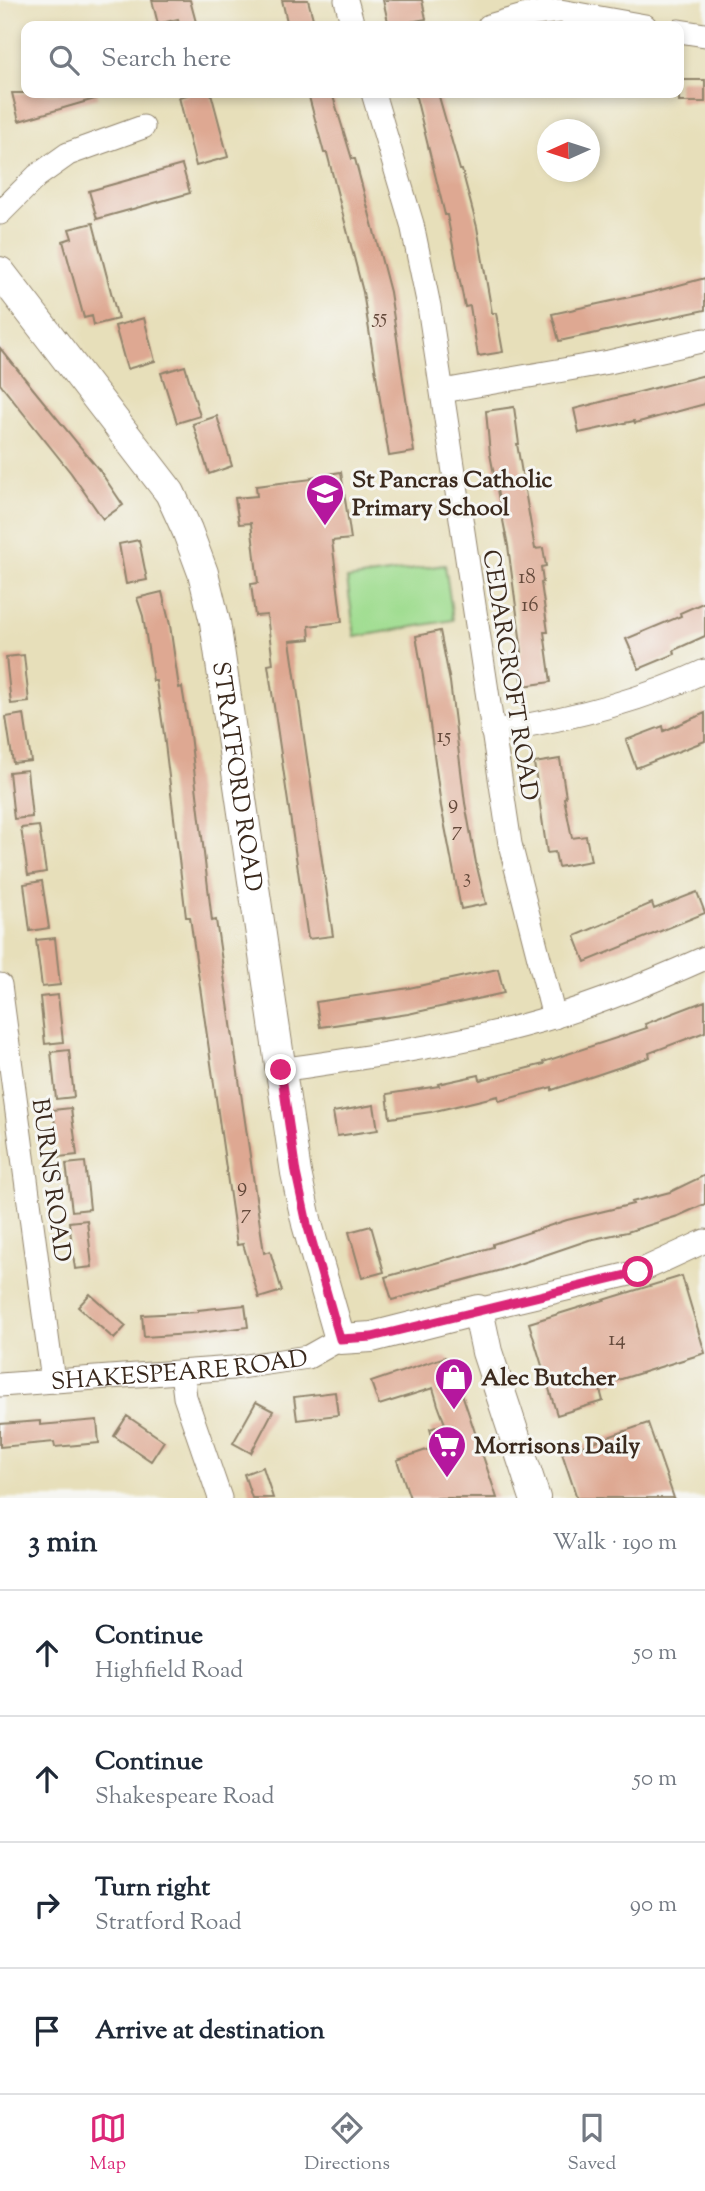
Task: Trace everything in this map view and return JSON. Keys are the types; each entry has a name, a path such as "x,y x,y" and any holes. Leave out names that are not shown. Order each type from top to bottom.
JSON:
{"street":[{"path":"346,0 352,21"},
{"path":"506,21 527,15 560,11 617,21"},
{"path":"684,32 705,34"},
{"name":"CEDARCROFT ROAD","path":"374,98 412,224 429,306 510,844 554,1017"},
{"path":"0,213 37,176 68,154 144,127"},
{"name":"STRATFORD ROAD","path":"0,272 170,493 203,573 222,659 296,1173 307,1224 340,1339"},
{"path":"443,391 609,362 705,340"},
{"path":"492,731 603,709 640,698 705,671"},
{"path":"281,1070 427,1047 554,1017 603,1001 705,958"},
{"name":"BURNS ROAD","path":"0,985 53,1381"},
{"path":"535,1498 487,1352 478,1310 638,1272 705,1241"},
{"name":"SHAKESPEARE ROAD","path":"0,1385 233,1368 308,1357 340,1339 372,1337 478,1310"},
{"path":"182,1372 185,1396 220,1498"}],"green space":[{"path":"445,565 453,620 355,637 347,579"}],"building":[{"path":"152,0 190,0 196,21 157,21"},
{"path":"282,0 308,0 314,21 287,21"},
{"path":"383,0 422,0 426,19 388,21"},
{"path":"684,80 705,80 705,102 679,102 679,98 684,98"},
{"path":"12,93 21,93 21,98 98,98 19,121"},
{"path":"179,98 212,98 228,157 196,166"},
{"path":"309,98 334,98 352,159 355,159 390,292 414,452 389,456 363,292 327,153 324,153"},
{"path":"416,98 439,98 477,227 492,313 496,313 503,352 478,356 470,306 465,307"},
{"path":"182,165 190,193 97,219 89,191"},
{"path":"93,223 118,319 94,325 92,316 84,318 63,241 72,238 69,229"},
{"path":"705,278 705,310 559,341 552,314"},
{"path":"144,318 155,361 127,369 115,326"},
{"path":"0,348 100,471 123,505 103,519 71,473 0,384"},
{"path":"185,366 200,416 177,423 161,373"},
{"path":"705,375 705,404 635,423 634,421 579,433 574,409"},
{"path":"514,407 517,444 535,549 543,548 546,566 541,567 541,583 551,682 523,686 518,652 522,652 508,546 490,454 486,411"},
{"path":"217,416 232,466 209,474 193,424"},
{"path":"341,472 351,539 332,541 342,622 309,626 310,639 290,641 333,936 308,939 268,665 273,664 267,615 255,616 251,584 258,583 251,523 239,524 235,498 257,496 256,486 312,479 311,477"},
{"path":"139,540 147,580 126,584 119,544"},
{"path":"162,592 190,735 212,921 216,920 264,1253 270,1251 282,1291 259,1298 243,1244 237,1245 190,917 186,917 156,681 153,681 143,616 137,598"},
{"path":"705,602 705,636 674,650 675,654 639,669 626,639 681,616 680,613"},
{"path":"440,631 450,682 465,803 486,904 461,909 441,806 416,636"},
{"path":"24,655 29,702 11,704 6,657"},
{"path":"705,713 705,741 636,768 626,740 663,726 664,731"},
{"path":"24,714 31,761 13,763 6,717"},
{"path":"560,759 572,838 586,836 591,861 558,867 555,852 547,853 534,763"},
{"path":"27,770 32,817 14,819 9,772"},
{"path":"39,826 46,872 28,875 21,828"},
{"path":"42,881 49,928 30,931 24,884"},
{"path":"697,892 705,913 585,962 575,936 652,903 654,909"},
{"path":"55,938 60,985 42,987 36,940"},
{"path":"498,969 504,993 408,1014 320,1027 316,1002 409,988"},
{"path":"58,995 63,1042 45,1044 40,997"},
{"path":"705,1001 705,1032 649,1053 650,1057 552,1090 552,1087 499,1101 498,1096 431,1112 390,1118 387,1094 439,1086 438,1084 479,1075 480,1080 544,1064 543,1062 647,1028 645,1024"},
{"path":"69,1050 74,1097 56,1099 51,1052"},
{"path":"374,1105 378,1130 337,1136 333,1112"},
{"path":"71,1108 77,1155 59,1157 53,1110"},
{"path":"85,1162 90,1209 72,1211 66,1164"},
{"path":"705,1175 705,1204 678,1216 392,1300 385,1277 493,1247 493,1244 567,1220 633,1204 632,1202 670,1192"},
{"path":"87,1220 92,1267 75,1269 69,1222"},
{"path":"371,1226 384,1272 362,1278 349,1232"},
{"path":"682,1276 705,1353 599,1386 603,1401 557,1415 529,1323"},
{"path":"90,1294 126,1326 114,1339 78,1307"},
{"path":"245,1305 248,1327 144,1337 142,1315 198,1312"},
{"path":"445,1357 451,1361 497,1498 410,1498 397,1460 435,1447 430,1429 445,1424 433,1388 379,1405 371,1382"},
{"path":"335,1392 338,1415 297,1420 294,1397"},
{"path":"256,1402 273,1411 251,1453 233,1443"},
{"path":"127,1416 164,1441 151,1461 114,1436"},
{"path":"97,1420 99,1443 55,1447 54,1442 0,1447 0,1424 40,1421 40,1425"},
{"path":"648,1423 674,1498 577,1498 562,1453"},
{"path":"263,1467 273,1498 252,1498 244,1474"}],"place":[{"name":"St Pancras Catholic Primary School","path":"325,527"},
{"name":"Alec Butcher","path":"454,1411"},
{"name":"Morrisons Daily","path":"447,1479"}],"route":[{"path":"281,1070 296,1173 307,1224 340,1339 372,1337 638,1272"}]}
